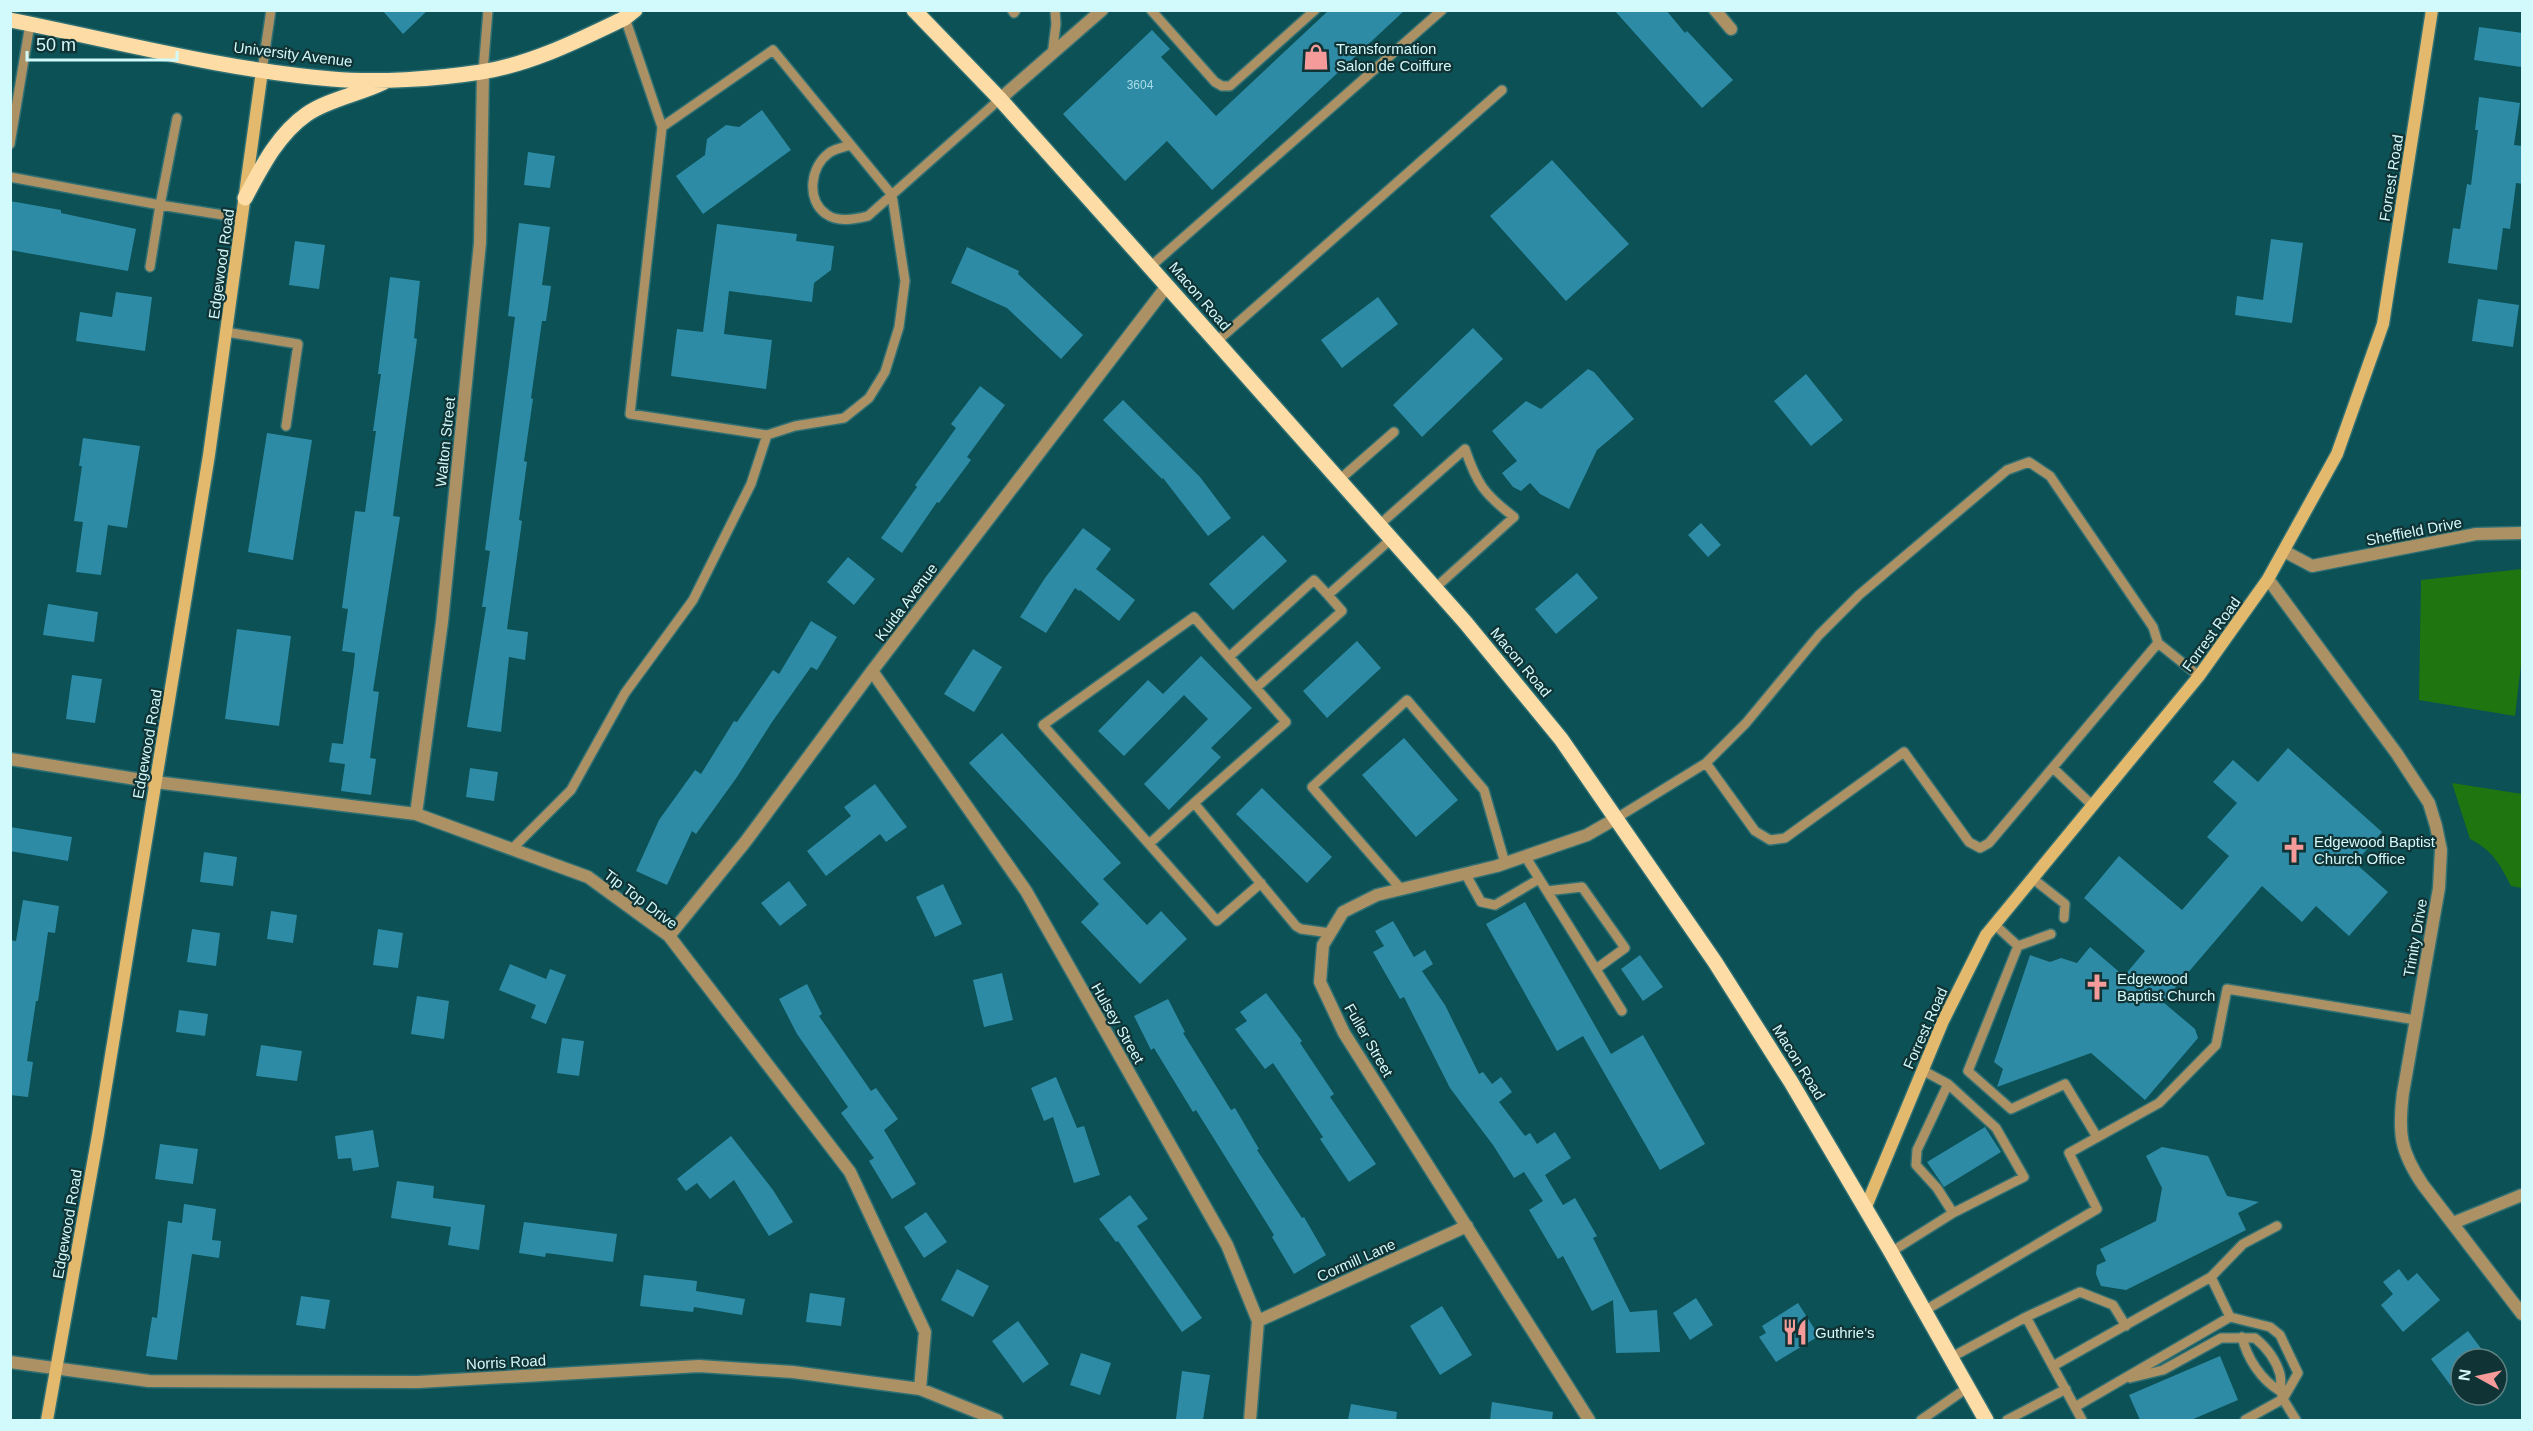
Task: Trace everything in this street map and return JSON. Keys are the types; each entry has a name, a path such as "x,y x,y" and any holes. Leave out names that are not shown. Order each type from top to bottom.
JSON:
{"main road":[{"name":"University Avenue","path":"10,20 262,71 333,79 387,80 483,72 550,53 641,10"},
{"name":"Macon Road","path":"914,10 1000,99 1167,286 1465,622 1561,739 1715,962 1791,1082 1986,1420"},
{"path":"245,198 268,156 283,136 308,114 387,80"}],"street":[{"path":"1715,10 1731,29"},
{"name":"Forrest Road","path":"1865,1209 1943,1021 1986,935 2199,676 2268,579 2337,454 2384,324 2432,10"},
{"path":"1000,99 1052,55 1094,13"},
{"name":"Edgewood Road","path":"47,1420 98,1135 209,455 262,71"},
{"name":"Walton Street","path":"416,814 442,622 480,243 483,72"},
{"name":"Kuida Avenue","path":"669,936 746,841 872,670 1167,286"},
{"name":"Sheffield Drive","path":"2284,551 2312,566 2476,534 2523,533"},
{"name":"Trinity Drive","path":"2268,579 2397,754 2429,803 2442,850 2439,888 2399,1123 2402,1148 2411,1167 2523,1314"},
{"name":"Hulsey Street","path":"872,670 1026,891 1227,1245 1258,1321 1250,1420"},
{"name":"Tip Top Drive","path":"10,759 155,782 416,814 588,877 669,936 850,1172 925,1332 920,1389"},
{"name":"Fuller Street","path":"1589,1420 1344,1033 1320,982 1323,945 1343,912 1377,895 1526,856 1587,835 1615,819"},
{"path":"2453,1223 2523,1195"},
{"name":"Cormill Lane","path":"1258,1321 1467,1226"},
{"name":"Norris Road","path":"10,1362 149,1382 418,1382 699,1366 793,1372 920,1389 997,1420"}],"lane":[{"path":"262,71 271,10"},
{"path":"483,72 488,10"},
{"path":"1052,55 1056,24 1055,10"},
{"path":"1151,10 1215,82 1222,86 1230,86 1315,10"},
{"path":"1150,267 1442,10"},
{"path":"630,14 662,127 630,414 767,435 795,426 844,418 869,398 885,372 899,327 905,281 892,195 773,50 662,127"},
{"path":"10,144 30,24"},
{"path":"1216,342 1502,90"},
{"path":"851,145 829,153 814,171 813,196 826,215 848,220 867,216 1000,99"},
{"path":"150,267 177,118"},
{"path":"10,177 242,218"},
{"path":"226,333 298,344 286,426"},
{"path":"1338,481 1394,432"},
{"path":"512,849 571,790 625,693 693,600 751,484 767,435"},
{"path":"1378,526 1465,448 1474,476 1489,497 1514,517 1434,589"},
{"path":"1615,819 1706,763 1746,723 1819,635 1859,595 2007,470 2029,462 2050,476 2152,627 2158,643 2199,676"},
{"path":"1328,595 1390,540"},
{"path":"1229,657 1314,580 1342,611 1256,688"},
{"path":"1149,844 1286,722 1194,617 1043,725 1217,921 1260,883"},
{"path":"1706,763 1755,831 1770,840 1785,838 1904,752 1969,842 1980,848 1989,843 2158,643"},
{"path":"1401,889 1312,787 1407,700 1484,790 1505,863"},
{"path":"2053,768 2093,806"},
{"path":"1194,803 1296,926 1301,929 1330,933"},
{"path":"1526,856 1622,1011"},
{"path":"1465,873 1481,902 1495,905 1539,879"},
{"path":"2032,878 2065,904 2064,918"},
{"path":"1547,891 1582,887 1625,948 1596,969"},
{"path":"1994,924 2018,946"},
{"path":"2051,934 2018,946 1968,1071 2011,1109 2065,1084 2097,1137"},
{"path":"1924,1311 2097,1209 2068,1153 2159,1103 2216,1045 2226,989 2415,1020"},
{"path":"1891,1252 1953,1213 2024,1177 1996,1128 1948,1084 1922,1070"},
{"path":"1948,1084 1917,1150 1916,1165 1937,1188 1953,1213"},
{"path":"2053,1366 2211,1277 2243,1244 2277,1226"},
{"path":"2211,1277 2230,1317"},
{"path":"1950,1358 2026,1317 2080,1292 2113,1305 2126,1326"},
{"path":"2026,1317 2082,1420"},
{"path":"2075,1407 2230,1317 2270,1327 2280,1335 2298,1373 2281,1395 2245,1420"},
{"path":"2242,1337 2245,1351 2267,1384 2281,1395 2296,1420"},
{"path":"2119,1381 2163,1370 2221,1338 2255,1338 2268,1348 2280,1375 2281,1395"},
{"path":"1921,1420 1967,1388"},
{"path":"2007,1420 2066,1389"}],"green space":[{"path":"2522,569 2522,656 2515,716 2419,700 2421,580"},
{"path":"2452,783 2522,794 2522,888 2511,886 2495,858 2470,839"}],"building":[{"path":"382,10 428,10 403,34"},
{"path":"1329,10 1405,10 1212,190 1167,141 1125,181 1063,114 1152,30 1170,49 1161,57 1216,116"},
{"path":"1614,10 1666,10 1685,33 1687,31 1733,80 1702,108"},
{"path":"2479,27 2523,33 2521,67 2474,60"},
{"path":"2479,97 2520,103 2514,145 2523,146 2523,184 2516,183 2510,229 2503,228 2497,270 2448,263 2453,228 2460,229 2467,184 2471,185 2478,130 2475,130"},
{"path":"762,110 791,150 703,214 676,176 705,155 707,139 726,125 739,127"},
{"path":"528,152 555,156 550,188 524,185"},
{"path":"1552,160 1629,244 1566,301 1490,216"},
{"path":"10,201 61,210 61,213 136,229 128,271 10,250"},
{"path":"519,223 550,227 542,285 551,286 546,321 542,321 531,398 533,399 524,461 527,462 519,520 522,521 507,629 528,632 525,660 509,657 501,732 467,727 486,607 482,607 490,551 485,550 515,317 508,316"},
{"path":"717,224 797,234 796,241 834,246 831,270 814,283 812,302 729,291 724,334 772,340 766,389 671,376 677,329 703,332"},
{"path":"2271,239 2303,243 2292,323 2235,315 2237,296 2263,300"},
{"path":"295,241 325,245 319,289 289,285"},
{"path":"967,247 1019,271 1018,274 1083,335 1061,359 1007,308 951,283"},
{"path":"390,277 420,281 414,338 417,339 393,516 400,517 373,691 379,692 370,758 376,759 371,795 341,791 345,764 329,762 332,743 343,744 354,665 355,653 342,651 348,609 342,608 355,511 365,512 376,431 373,431 381,374 378,374"},
{"path":"116,292 152,297 145,351 76,341 80,312 112,317"},
{"path":"1378,297 1398,324 1342,368 1321,340"},
{"path":"2478,299 2519,305 2513,347 2472,341"},
{"path":"1473,328 1503,359 1422,437 1393,405"},
{"path":"1588,369 1594,372 1634,419 1597,450 1569,509 1540,494 1530,483 1521,491 1513,487 1502,473 1517,461 1492,431 1526,401 1541,409"},
{"path":"1806,374 1843,420 1811,446 1774,401"},
{"path":"980,386 1005,405 967,457 971,460 939,503 937,502 902,553 881,538 956,428 951,424"},
{"path":"1123,400 1200,477 1231,518 1208,536 1163,478 1103,420"},
{"path":"267,433 312,440 293,560 248,552"},
{"path":"83,438 140,446 127,528 108,525 101,575 76,572 83,522 74,521 82,466 79,466"},
{"path":"1701,523 1721,545 1708,557 1688,535"},
{"path":"1083,528 1111,549 1096,569 1135,600 1119,621 1075,588 1046,633 1020,617 1045,578"},
{"path":"1263,535 1287,561 1233,610 1209,584"},
{"path":"848,557 875,579 854,605 827,582"},
{"path":"1577,573 1598,598 1556,634 1535,609"},
{"path":"48,604 98,612 94,642 43,635"},
{"path":"811,621 837,637 817,670 811,667 696,834 692,831 667,885 636,871 659,820 695,770 701,774 734,721 737,722 773,670 779,674"},
{"path":"237,629 291,636 279,726 225,719"},
{"path":"1357,641 1381,668 1327,718 1303,691"},
{"path":"973,649 1002,667 974,712 944,694"},
{"path":"1201,656 1252,708 1211,748 1221,757 1169,810 1144,784 1208,719 1184,695 1124,756 1098,731 1148,680 1163,694"},
{"path":"72,675 102,679 95,723 66,719"},
{"path":"1002,733 1121,863 1103,879 1147,925 1161,911 1187,939 1140,984 1081,922 1099,904 969,763"},
{"path":"1404,738 1458,800 1416,837 1362,775"},
{"path":"2288,748 2382,832 2355,863 2388,892 2349,936 2316,906 2302,922 2262,886 2163,1002 2195,1029 2198,1038 2145,1100 2091,1053 1997,1087 2003,1069 1994,1062 2030,955 2050,962 2061,958 2077,963 2090,947 2124,976 2145,951 2084,898 2119,856 2182,910 2229,856 2207,837 2237,803 2213,782 2233,760 2258,782"},
{"path":"470,768 498,772 494,801 466,797"},
{"path":"875,784 907,827 886,842 880,834 826,876 807,851 851,816 844,807"},
{"path":"1262,788 1332,857 1307,883 1236,814"},
{"path":"10,827 72,837 68,861 10,851"},
{"path":"204,852 237,857 233,886 200,882"},
{"path":"789,881 807,905 780,926 761,903"},
{"path":"943,884 962,924 935,937 916,897"},
{"path":"23,900 59,906 55,933 48,932 38,1001 36,1001 27,1061 33,1062 28,1097 10,1095 10,940 16,941"},
{"path":"1525,902 1611,1054 1643,1035 1705,1144 1660,1170 1583,1036 1557,1051 1486,924"},
{"path":"271,911 297,915 293,943 267,939"},
{"path":"1393,921 1414,957 1425,950 1433,964 1422,971 1445,1005 1479,1074 1483,1072 1492,1084 1501,1077 1512,1092 1499,1102 1525,1136 1530,1133 1537,1144 1555,1132 1571,1158 1545,1175 1563,1205 1575,1198 1597,1236 1593,1238 1630,1312 1657,1310 1660,1352 1616,1353 1613,1300 1592,1311 1563,1256 1558,1259 1529,1210 1543,1201 1524,1172 1514,1178 1493,1145 1450,1088 1404,997 1400,999 1373,952 1384,946 1375,931"},
{"path":"192,929 220,933 216,966 187,962"},
{"path":"378,929 403,933 398,968 373,965"},
{"path":"1640,955 1663,987 1643,1001 1621,969"},
{"path":"510,964 546,979 550,969 566,975 546,1024 531,1018 536,1005 499,990"},
{"path":"1002,973 1013,1020 984,1027 973,980"},
{"path":"807,984 822,1014 819,1016 871,1091 876,1088 898,1119 884,1130 916,1184 892,1199 869,1161 874,1158 841,1113 848,1107 797,1034 779,999"},
{"path":"1266,993 1302,1041 1300,1043 1334,1094 1330,1097 1376,1164 1349,1182 1320,1139 1323,1137 1273,1063 1265,1069 1235,1029 1247,1021 1240,1012"},
{"path":"417,996 449,1001 444,1039 411,1034"},
{"path":"1168,999 1185,1032 1183,1033 1231,1110 1235,1108 1259,1149 1257,1150 1302,1218 1304,1217 1326,1255 1294,1274 1272,1237 1274,1235 1196,1110 1193,1112 1154,1048 1151,1050 1134,1016"},
{"path":"179,1010 208,1014 205,1036 176,1032"},
{"path":"562,1038 584,1041 579,1076 557,1073"},
{"path":"261,1045 302,1051 297,1081 256,1076"},
{"path":"1056,1077 1077,1128 1084,1126 1100,1175 1074,1183 1053,1117 1044,1121 1031,1088"},
{"path":"1985,1127 2001,1152 1944,1187 1927,1162"},
{"path":"373,1130 379,1167 353,1171 351,1158 338,1159 335,1136"},
{"path":"731,1136 773,1190 793,1222 769,1236 734,1180 710,1199 697,1183 686,1191 677,1179"},
{"path":"160,1144 198,1149 193,1184 155,1179"},
{"path":"2162,1147 2208,1156 2227,1196 2259,1202 2238,1213 2246,1230 2126,1290 2101,1286 2096,1274 2097,1265 2106,1261 2100,1249 2156,1221 2162,1188 2146,1156"},
{"path":"397,1181 434,1186 433,1198 485,1205 479,1250 448,1245 451,1227 391,1218"},
{"path":"1130,1195 1148,1219 1137,1226 1202,1318 1182,1332 1118,1241 1116,1242 1099,1219"},
{"path":"184,1204 216,1209 212,1240 221,1241 219,1258 192,1254 177,1360 146,1356 152,1317 157,1318 168,1221 182,1223"},
{"path":"926,1212 947,1242 924,1258 904,1227"},
{"path":"524,1222 617,1234 613,1262 546,1253 545,1257 519,1253"},
{"path":"957,1269 989,1286 973,1317 941,1300"},
{"path":"2399,1269 2408,1281 2417,1273 2440,1300 2403,1332 2381,1305 2393,1294 2383,1282"},
{"path":"644,1275 697,1281 696,1291 745,1299 742,1315 694,1307 693,1312 640,1306"},
{"path":"810,1293 845,1298 841,1326 806,1322"},
{"path":"301,1296 330,1300 325,1329 296,1325"},
{"path":"1696,1298 1713,1325 1690,1340 1673,1313"},
{"path":"1798,1303 1819,1336 1776,1362 1759,1337 1766,1333 1762,1326"},
{"path":"1442,1306 1472,1355 1440,1375 1410,1326"},
{"path":"1018,1321 1049,1364 1023,1383 992,1341"},
{"path":"2468,1331 2480,1347 2449,1347 2449,1383 2431,1359"},
{"path":"1081,1353 1111,1363 1100,1395 1070,1385"},
{"path":"2220,1356 2238,1400 2191,1420 2140,1420 2129,1395"},
{"path":"1182,1371 1210,1375 1203,1420 1176,1419"},
{"path":"1492,1402 1553,1412 1552,1420 1490,1420"},
{"path":"1351,1404 1397,1412 1396,1420 1348,1420"}],"place":[{"name":"Transformation Salon de Coiffure","path":"1316,57"},
{"name":"Edgewood Baptist Church Office","path":"2294,850"},
{"name":"Edgewood Baptist Church","path":"2097,987"},
{"name":"Guthrie's","path":"1795,1332"}]}
